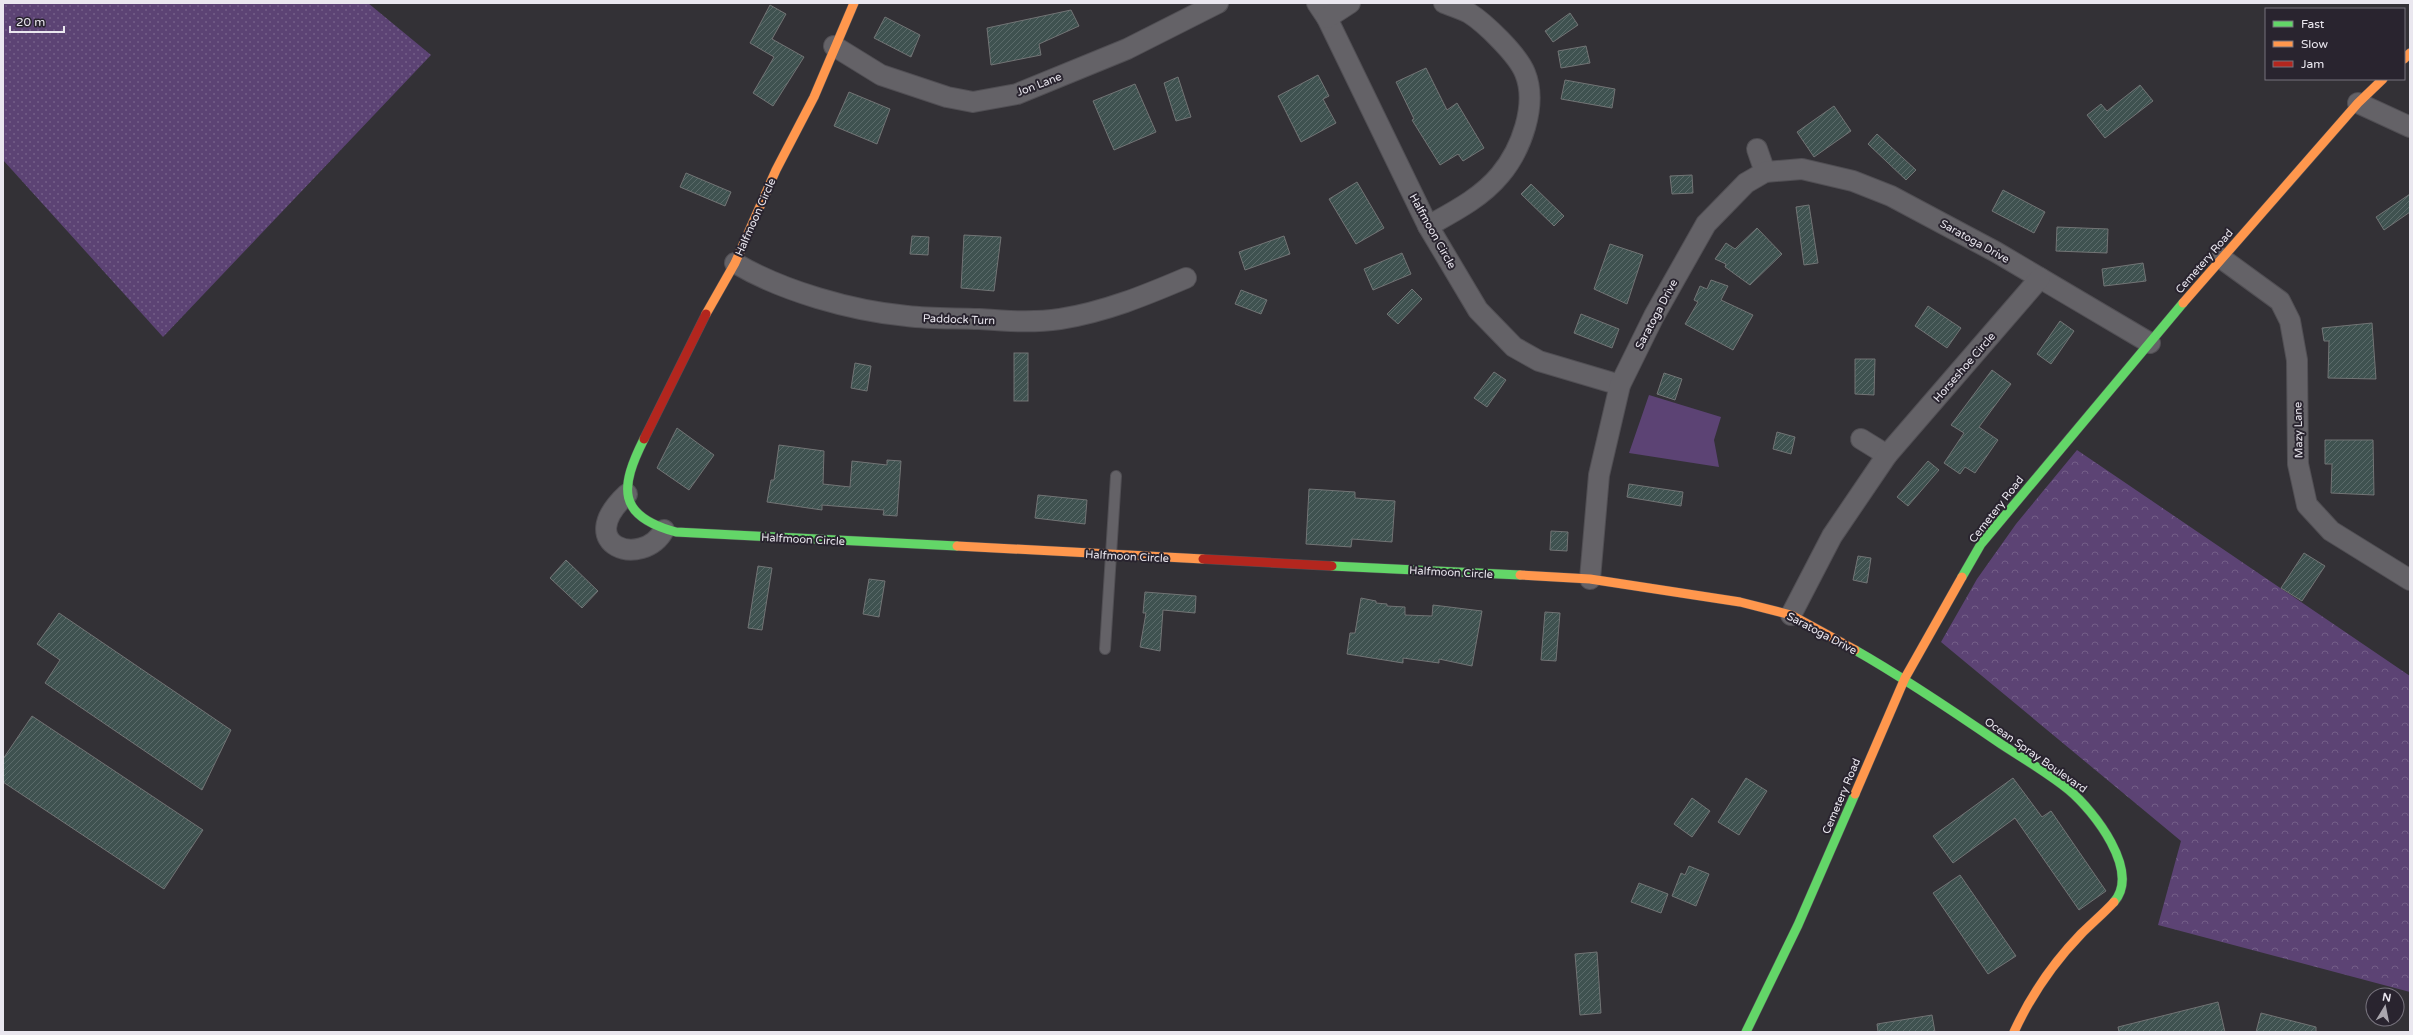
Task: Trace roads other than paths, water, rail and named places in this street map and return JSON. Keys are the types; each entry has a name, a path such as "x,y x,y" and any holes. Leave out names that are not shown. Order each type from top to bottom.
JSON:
{"street":[{"name":"Halfmoon Circle","path":"854,3 834,46 814,97 776,170 735,263 632,463 627,494 638,514 653,526 676,532 1590,579"},
{"name":"Jon Lane","path":"834,46 881,75 947,98 973,102 1017,94 1127,49 1218,3"},
{"path":"1322,10 1350,3"},
{"path":"1428,226 1472,200 1500,176 1517,151 1529,100 1525,73 1501,40 1469,13 1444,3"},
{"name":"Halfmoon Circle","path":"1322,10 1428,226 1478,310 1514,347 1539,360 1620,386"},
{"name":"Cemetery Road","path":"1746,1032 1798,925 1905,678 1981,544 2221,258 2358,103 2382,80"},
{"path":"2358,103 2410,127"},
{"path":"1757,149 1765,172"},
{"name":"Saratoga Drive","path":"1905,678 1791,615 1740,602 1590,579 1599,475 1620,386 1654,316 1706,224 1746,183 1765,172 1802,168 1853,181 1891,196 1996,252 2150,342"},
{"name":"Mazy Lane","path":"2221,258 2280,301 2290,321 2297,360 2298,464 2307,505 2331,531 2410,580"},
{"name":"Paddock Turn","path":"735,263 756,276 793,291 868,310 906,316 1036,322 1061,319 1121,304 1186,278"},
{"name":"Horseshoe Circle","path":"1791,615 1832,536 1887,456 2040,278"},
{"path":"1861,439 1887,456"},
{"path":"627,494 611,511 606,524 606,534 608,540 622,549 643,547 655,542 664,530"},
{"name":"Ocean Spray Boulevard","path":"1905,678 2069,790 2085,804 2103,828 2116,854 2123,884 2119,896 2063,953 2027,1004 2014,1032"}],"lane":[{"path":"1105,649 1116,476"}]}
